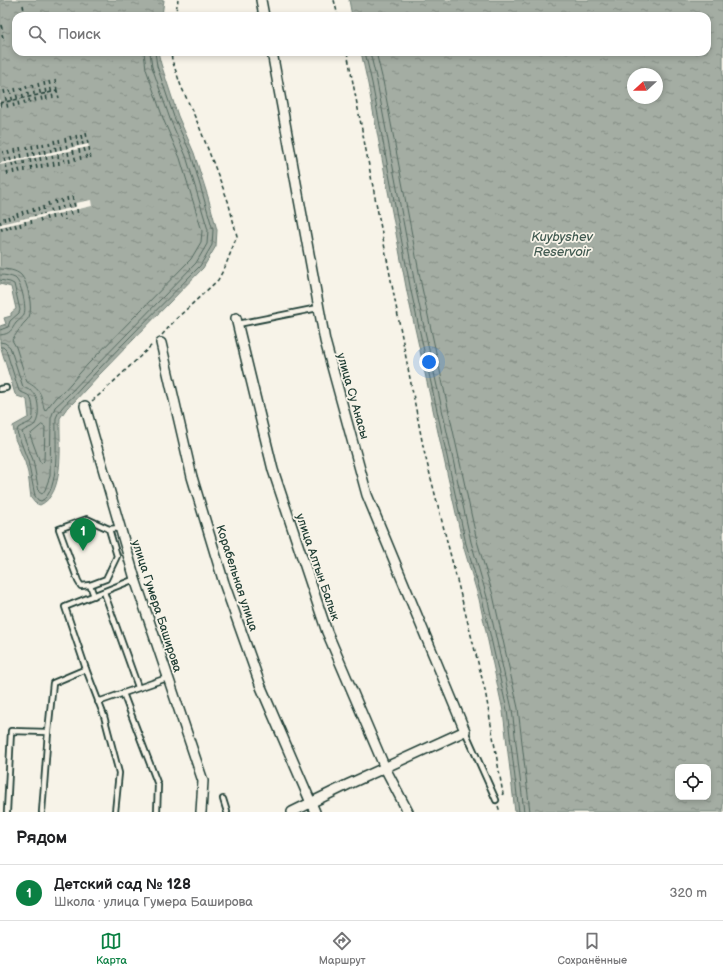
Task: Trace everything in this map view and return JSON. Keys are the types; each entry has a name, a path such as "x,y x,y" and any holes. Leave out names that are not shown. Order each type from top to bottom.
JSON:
{"street":[{"path":"261,0 263,12"},
{"name":"улица Су Анасы","path":"273,56 325,341 367,494 465,732"},
{"name":"улица Алтын Балык","path":"237,321 276,478 327,632 385,768 408,812"},
{"name":"Корабельная улица","path":"158,341 192,477 224,583 261,687 315,812"},
{"name":"улица Гумера Баширова","path":"86,406 135,579 167,678 203,781 202,812"},
{"path":"292,812 349,784 465,732"}],"lane":[{"path":"237,321 318,308"},
{"path":"0,389 6,388"},
{"path":"109,529 117,556 106,579 90,585 80,586 59,529 87,519 109,529 120,528"},
{"path":"115,812 119,773 104,716 64,607 135,579"},
{"path":"90,585 94,596"},
{"path":"104,592 138,687"},
{"path":"42,812 53,683 86,670"},
{"path":"98,702 167,678"},
{"path":"123,693 158,785 157,812"},
{"path":"6,812 11,731 48,732"},
{"path":"465,732 496,800"},
{"path":"223,799 227,812"}],"path":[{"path":"176,12 178,0"},
{"path":"334,0 337,12"},
{"path":"23,4 24,12"},
{"path":"2,25 4,41"},
{"path":"86,406 158,341 176,319 218,280 225,267 236,236 228,201 199,126 181,86 172,56"},
{"path":"348,56 424,451 485,690 502,794 496,800"},
{"path":"55,80 59,98"},
{"path":"49,81 53,98"},
{"path":"44,82 48,100"},
{"path":"38,83 42,101"},
{"path":"32,84 36,103"},
{"path":"26,86 30,104"},
{"path":"21,87 25,105"},
{"path":"15,88 19,106"},
{"path":"4,90 8,109"},
{"path":"10,90 14,107"},
{"path":"2,109 0,102 57,91"},
{"path":"86,133 91,160"},
{"path":"76,135 81,161"},
{"path":"81,135 87,159"},
{"path":"70,136 76,162"},
{"path":"65,138 70,163"},
{"path":"59,139 65,164"},
{"path":"54,140 59,165"},
{"path":"49,142 54,166"},
{"path":"43,143 48,166"},
{"path":"38,144 42,168"},
{"path":"27,146 32,170"},
{"path":"32,146 37,169"},
{"path":"20,148 25,172"},
{"path":"15,149 20,173"},
{"path":"8,150 14,175"},
{"path":"3,151 8,175"},
{"path":"72,196 75,207"},
{"path":"66,197 69,208"},
{"path":"61,199 63,209"},
{"path":"55,200 57,211"},
{"path":"48,202 51,212"},
{"path":"42,206 44,214"},
{"path":"33,208 35,216"},
{"path":"38,208 40,215"},
{"path":"77,209 78,216"},
{"path":"27,210 29,217"},
{"path":"22,211 24,218"},
{"path":"70,211 72,218"},
{"path":"64,212 65,220"},
{"path":"17,213 19,220"},
{"path":"58,214 60,220"},
{"path":"13,215 15,221"},
{"path":"52,215 53,221"},
{"path":"8,216 10,222"},
{"path":"46,216 48,222"},
{"path":"4,217 5,223"},
{"path":"40,218 42,224"},
{"path":"31,220 32,226"},
{"path":"25,221 26,227"},
{"path":"20,223 21,228"},
{"path":"15,224 17,230"},
{"path":"10,225 12,231"},
{"path":"6,226 8,232"},
{"path":"1,227 3,233"}],"water":[{"path":"0,0 164,0 162,12 12,12 12,56 159,56 178,116 194,153 217,230 216,246 203,268 67,408 60,418 60,453 57,479 54,490 48,499 40,505 35,503 31,498 28,473 15,439 13,426 29,417 27,400 15,394 0,345 0,326 6,324 4,318 11,316 11,313 16,309 11,287 0,284"},
{"name":"Kuybyshev Reservoir","path":"349,0 723,0 723,812 515,812 503,711 479,599 463,545 407,292 362,56 711,56 711,12 351,12"}],"pier":[{"path":"88,144 89,147 0,165 0,163"},
{"path":"91,200 92,206 0,227 0,224 75,207 76,203"}],"place":[{"name":"Детский сад № 128","path":"83,551"}]}
